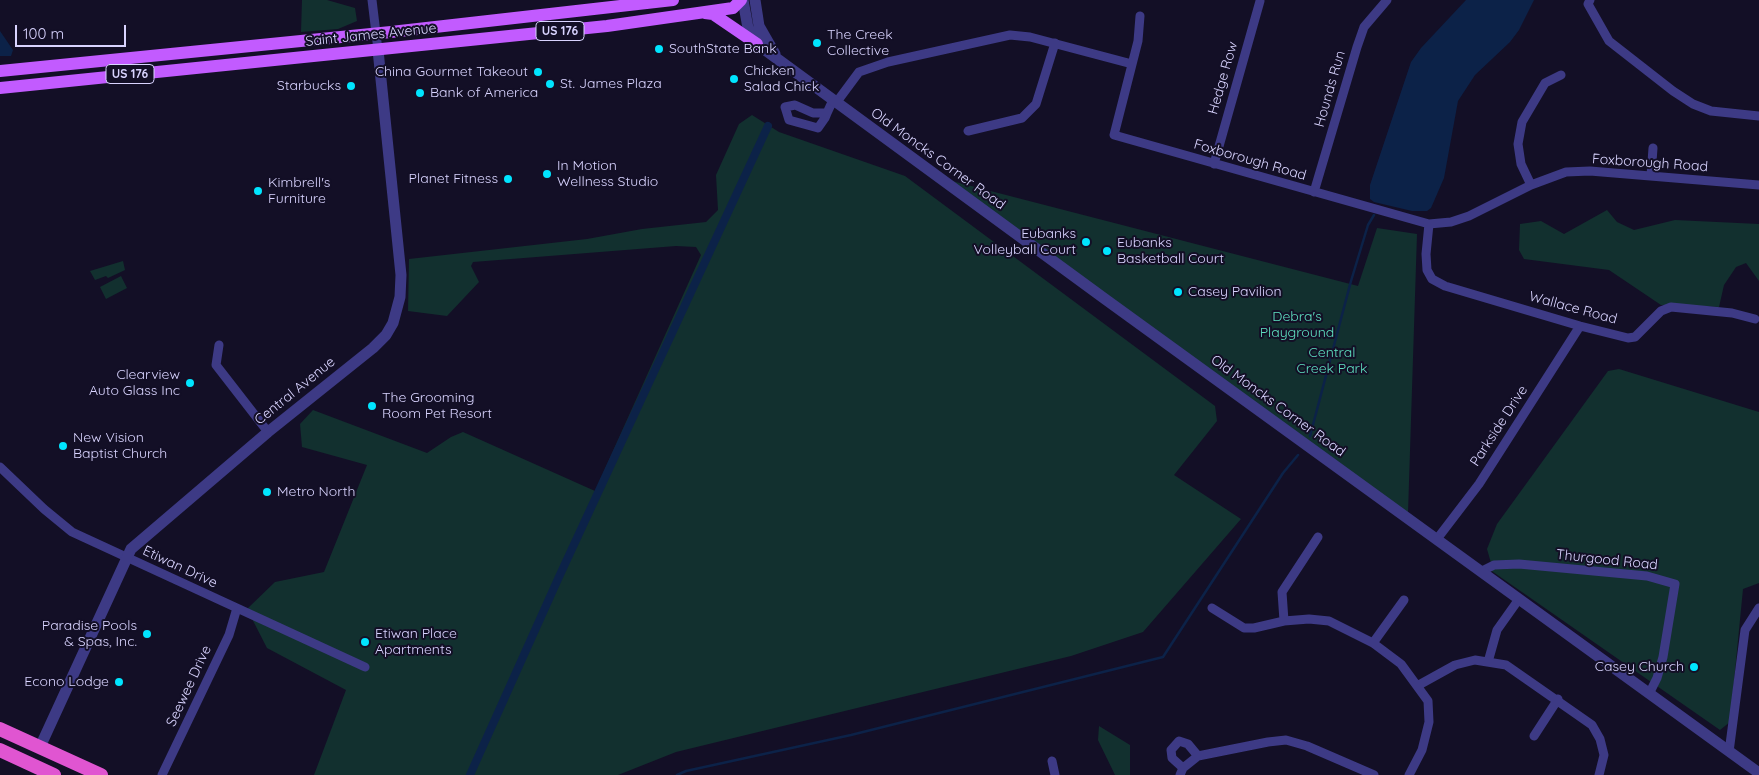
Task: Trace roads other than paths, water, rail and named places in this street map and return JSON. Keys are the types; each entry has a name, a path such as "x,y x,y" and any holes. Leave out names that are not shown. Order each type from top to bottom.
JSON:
{"highway":[{"path":"0,729 101,775"},
{"path":"0,750 22,752 40,748"},
{"path":"40,748 47,764 60,775"},
{"path":"0,750 54,775"}],"main road":[{"name":"Saint James Avenue","path":"0,71 377,34 673,0"},
{"name":"Saint James Avenue","path":"0,88 378,50 702,13 733,8 742,0"},
{"path":"702,13 713,14 757,44"}],"street":[{"name":"Central Avenue","path":"40,748 131,549 156,525 371,349 386,335 396,314 400,297 400,275 377,34 372,0"},
{"path":"742,0 748,28 757,44"},
{"path":"755,0 759,26 765,40 780,61"},
{"name":"Hedge Row","path":"1214,164 1260,0"},
{"name":"Hounds Run","path":"1314,192 1356,47 1377,3 1387,0"},
{"path":"1589,2 1609,41 1693,104 1711,112 1759,116"},
{"path":"827,113 859,72 888,62 1010,35 1030,37 1132,64 1138,41 1140,16"},
{"name":"Old Moncks Corner Road","path":"757,44 834,102 1759,773"},
{"path":"968,131 1022,118 1036,104 1054,44"},
{"name":"Foxborough Road","path":"1132,64 1114,135 1429,224 1451,222 1469,216 1531,185 1566,172 1590,171 1759,185"},
{"path":"1531,185 1521,164 1518,144 1522,122 1545,83 1561,75"},
{"path":"1651,176 1653,148"},
{"name":"Wallace Road","path":"1429,224 1426,254 1427,270 1432,279 1453,288 1580,326 1628,338 1635,337 1661,311 1671,307 1732,312 1755,319"},
{"name":"Parkside Drive","path":"1437,539 1479,484 1580,326"},
{"path":"219,345 216,365 268,432"},
{"name":"Etiwan Drive","path":"0,467 44,509 72,532 365,667"},
{"path":"1284,621 1282,592 1318,537"},
{"name":"Thurgood Road","path":"1482,571 1494,565 1519,564 1647,576 1675,584 1663,657 1657,678 1649,694"},
{"path":"1488,662 1497,630 1519,599"},
{"path":"1373,643 1404,600"},
{"name":"Seewee Drive","path":"162,775 229,634 237,608"},
{"path":"1212,608 1244,628 1254,628 1284,621 1309,619 1329,621 1373,643 1401,664 1428,701 1429,722 1422,750 1409,775"},
{"path":"1729,752 1744,630 1759,608"},
{"path":"1417,686 1455,665 1475,660 1506,665 1558,699 1592,725 1600,739 1604,755 1599,775"},
{"path":"1534,736 1558,699"},
{"path":"1198,756 1188,744 1179,741 1174,744 1171,750 1172,758 1182,772 1198,756 1286,740 1307,746 1374,775"},
{"path":"1052,761 1056,775"}],"water":[{"path":"1466,0 1534,0 1519,30 1510,42 1475,75 1458,101 1444,178 1431,208 1427,211 1412,211 1374,202 1370,199 1370,185 1411,62 1421,48"},
{"path":"0,31 13,50 11,56 0,56"}],"waterway":[{"path":"470,775 558,579 768,126"},
{"path":"1310,436 1351,281 1368,225 1374,215"},
{"path":"677,775 686,771 851,735 1163,657 1283,473 1298,455"}],"place":[{"name":"The Creek Collective","path":"817,43"},
{"name":"SouthState Bank","path":"659,49"},
{"name":"China Gourmet Takeout","path":"538,72"},
{"name":"Chicken Salad Chick","path":"734,79"},
{"name":"St. James Plaza","path":"550,84"},
{"name":"Starbucks","path":"351,86"},
{"name":"Bank of America","path":"420,93"},
{"name":"In Motion Wellness Studio","path":"547,174"},
{"name":"Planet Fitness","path":"508,179"},
{"name":"Kimbrell's Furniture","path":"258,191"},
{"name":"Eubanks Volleyball Court","path":"1086,242"},
{"name":"Eubanks Basketball Court","path":"1107,251"},
{"name":"Casey Pavilion","path":"1178,292"},
{"name":"Clearview Auto Glass Inc","path":"190,383"},
{"name":"The Grooming Room Pet Resort","path":"372,406"},
{"name":"New Vision Baptist Church","path":"63,446"},
{"name":"Metro North","path":"267,492"},
{"name":"Paradise Pools & Spas, Inc.","path":"147,634"},
{"name":"Etiwan Place Apartments","path":"365,642"},
{"name":"Casey Church","path":"1694,667"},
{"name":"Econo Lodge","path":"119,682"}],"park label":[{"name":"Debra's Playground","path":"1297,326"},
{"name":"Central Creek Park","path":"1332,362"}]}
